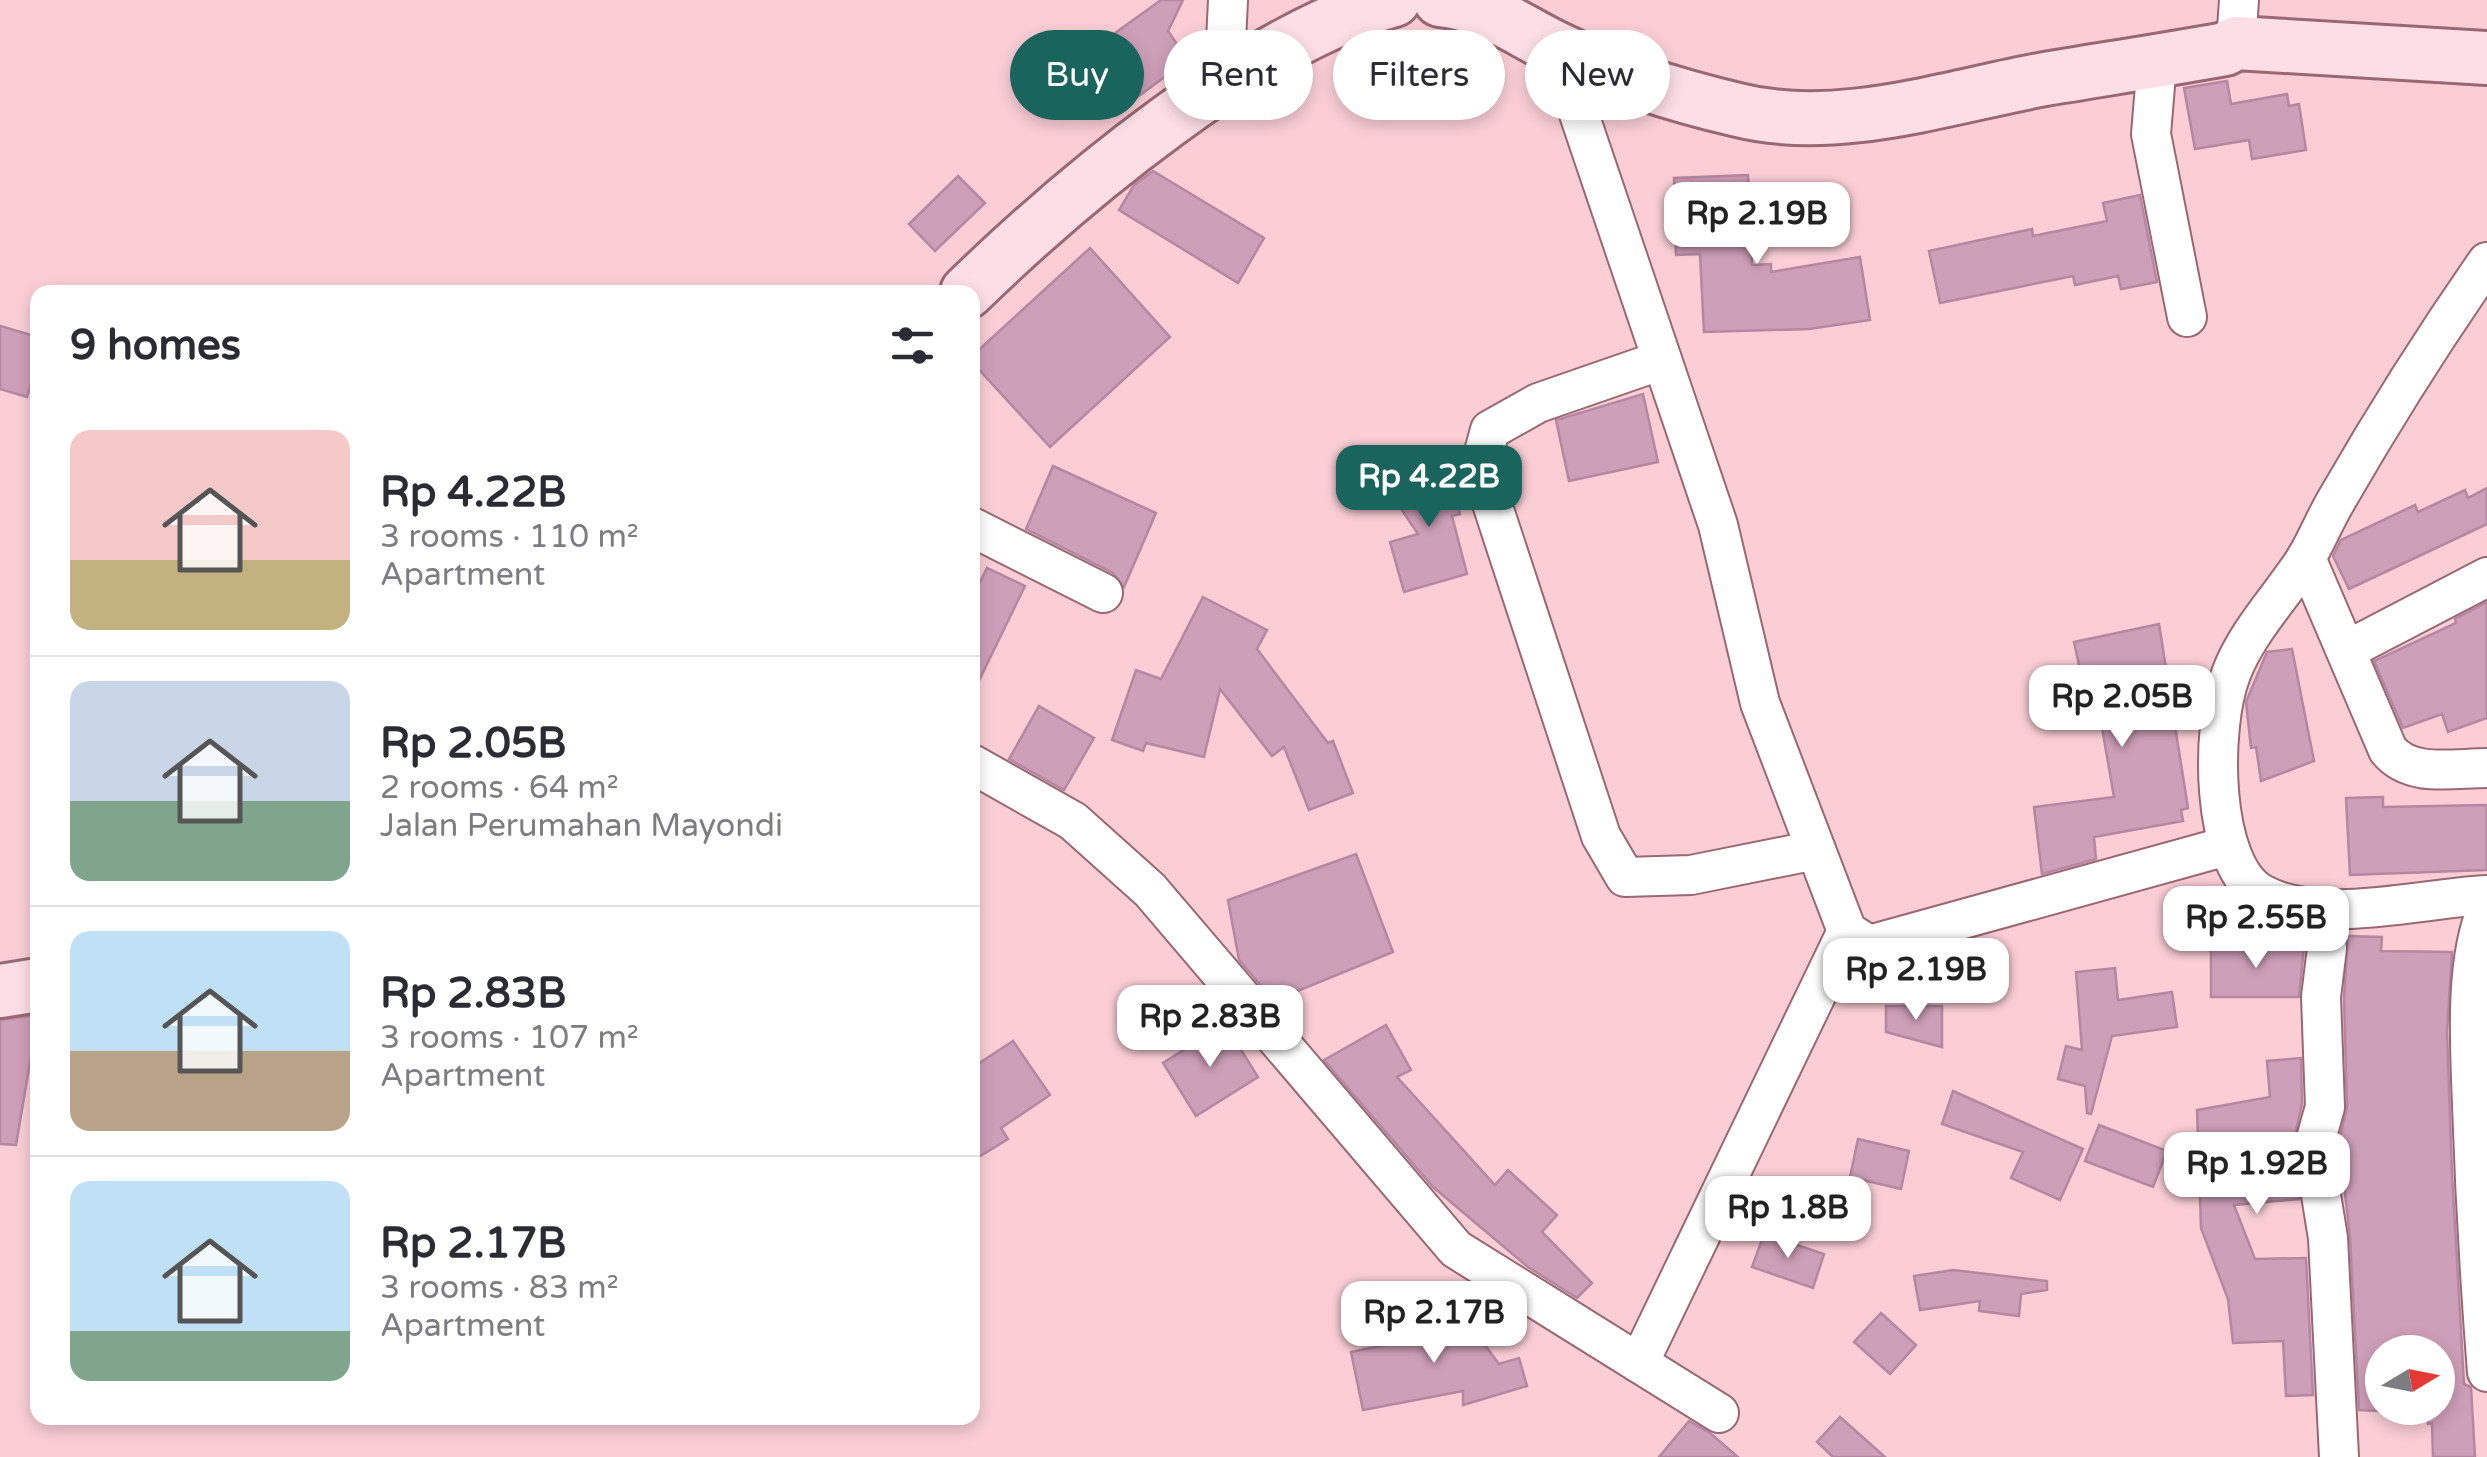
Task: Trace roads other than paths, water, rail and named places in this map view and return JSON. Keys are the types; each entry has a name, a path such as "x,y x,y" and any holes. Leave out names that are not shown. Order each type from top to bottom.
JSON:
{"street":[{"path":"1227,30 1228,0"},
{"path":"1313,33 1354,10 1394,0"},
{"path":"1440,0 1496,14 1525,31"},
{"path":"1670,89 1781,118 1833,117 2157,62 2238,22 2487,58"},
{"path":"2157,62 2151,134 2187,317"},
{"path":"976,285 1075,194 1174,120"},
{"path":"1581,120 1718,525 1760,703 1847,931 1869,945 2227,846"},
{"path":"2487,262 2336,499 2306,558 2239,655 2226,689 2221,762 2227,846 2242,880 2261,894 2290,906 2322,910 2487,895"},
{"path":"1662,360 1538,402 1490,430 1480,466 1601,836 1625,877 1691,875 1816,850"},
{"path":"980,532 1103,593"},
{"path":"2306,558 2388,750 2398,762 2426,769 2487,768"},
{"path":"2347,650 2487,577"},
{"path":"980,769 1073,821 1150,890 1456,1249 1719,1413"},
{"path":"2487,909 2476,959 2470,1050 2472,1184 2487,1372"},
{"path":"2322,910 2326,948 2321,998 2325,1107 2316,1138 2328,1238 2339,1457"},
{"path":"1639,1363 1847,931"},
{"path":"0,991 30,986"}]}
